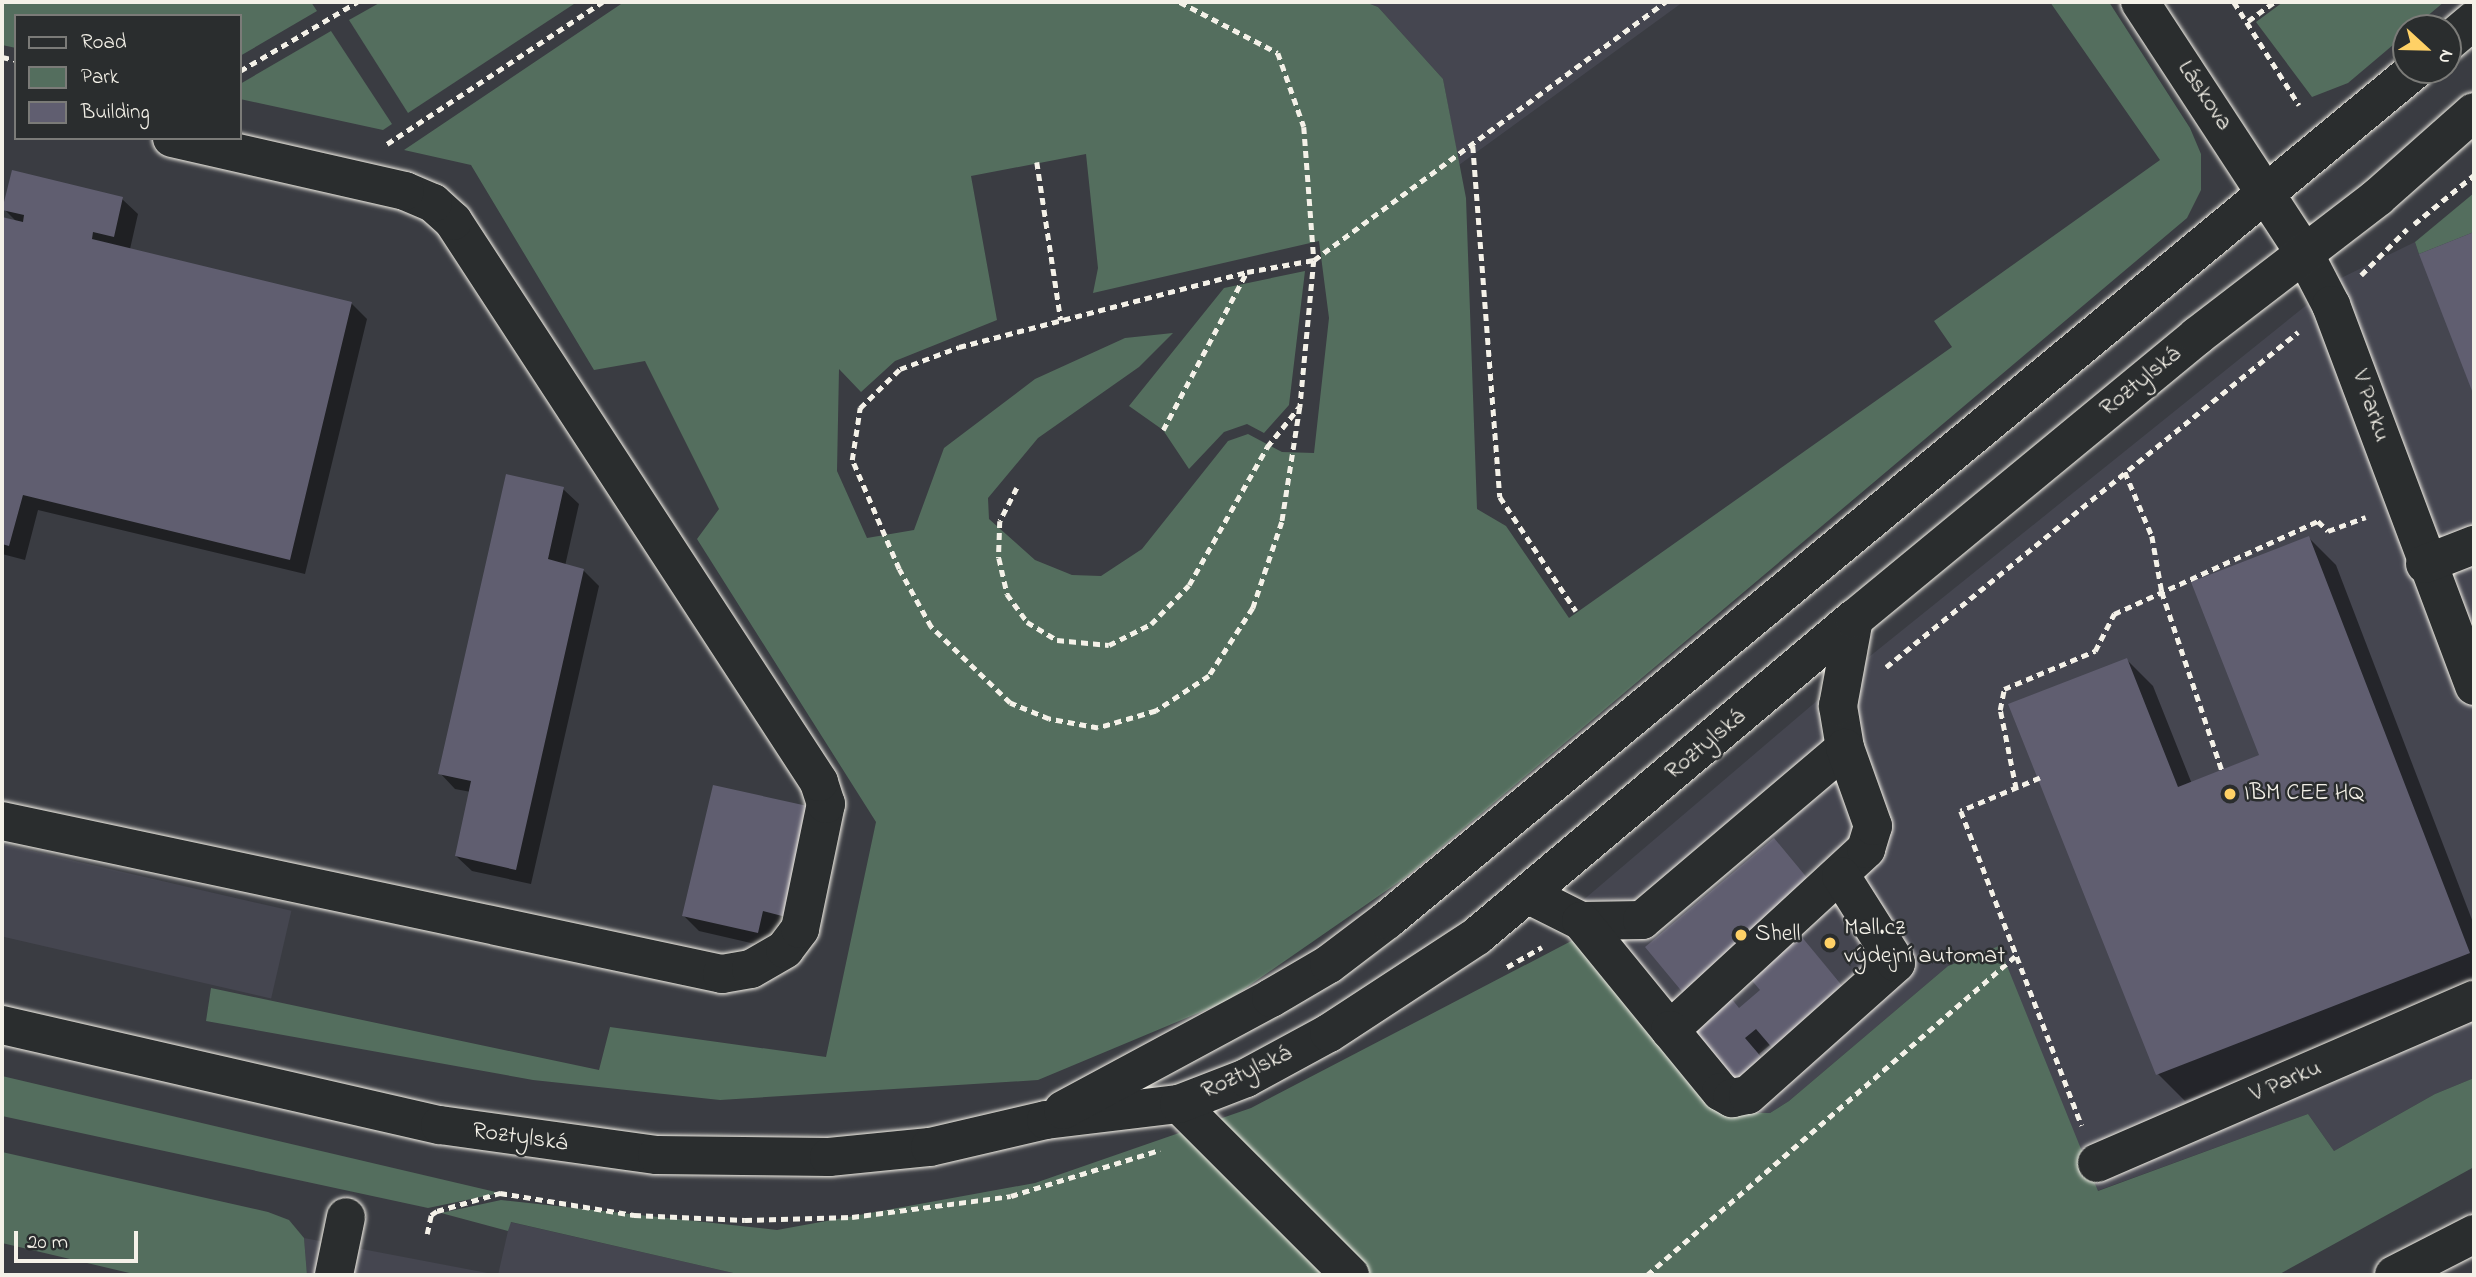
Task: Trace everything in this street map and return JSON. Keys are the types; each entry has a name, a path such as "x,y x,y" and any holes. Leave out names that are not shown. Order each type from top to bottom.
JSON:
{"main road":[{"name":"Láskova","path":"2140,2 2266,192"},
{"name":"Roztylská","path":"1046,1119 1329,964 2398,84"},
{"name":"Roztylská","path":"2,1026 440,1125 657,1155 829,1157 930,1147 1046,1119 1179,1104 1246,1078 1329,1033 1424,974 1529,895 1854,619 2304,253 2378,197 2474,112"},
{"path":"2,821 722,974 751,969 785,949 800,929 826,804 819,782 453,221 433,203 405,191 181,140"},
{"path":"2266,192 2304,253"},
{"name":"V Parku","path":"2304,253 2331,305 2425,564 2474,685"},
{"path":"2425,564 2474,545"},
{"path":"1670,1030 1841,876 1866,849 1873,826 1845,748 1838,706 1854,619"},
{"path":"1581,921 1642,920 1845,748"},
{"path":"1529,895 1581,921 1721,1092 1732,1098 1748,1096 1896,963 1841,876"},
{"name":"V Parku","path":"2097,1163 2474,1000"},
{"path":"1179,1104 1350,1275"},
{"path":"334,1275 346,1217"},
{"path":"2394,1275 2474,1234"}],"path":[{"path":"242,70 358,2"},
{"path":"386,145 602,2"},
{"path":"1180,2 1278,52 1304,127 1314,260 1300,407 1282,522 1253,608 1209,676 1156,711 1098,728 1049,719 1010,703 931,627 899,569 852,460 860,408 900,369 959,347 1247,272 1314,260 1665,2"},
{"path":"2234,2 2300,105"},
{"path":"2248,21 2274,2"},
{"path":"1473,145 1500,497 1576,611"},
{"path":"1037,162 1060,320"},
{"path":"1877,674 2331,305 2407,230 2474,175"},
{"path":"1163,430 1247,272"},
{"path":"1017,488 1000,521 999,558 1007,594 1027,622 1057,640 1109,645 1151,624 1189,585 1267,447 1300,407"},
{"path":"2125,472 2152,536 2162,592 2222,770"},
{"path":"2016,789 2000,710 2004,689 2095,652 2114,614 2318,521 2328,531 2377,513"},
{"path":"2040,778 1961,811 2097,1163"},
{"path":"1647,1275 2015,956"}],"shaded area":[{"path":"1365,2 1683,2 1459,165 1443,79 1378,7"},
{"path":"2474,232 2474,1078 2435,1094 2334,1151 2308,1114 2097,1191 1998,947 1948,966 1789,1101 1770,1113 1731,1112 1577,939 1554,925 1859,665 2339,279 2415,242 2419,254"},
{"path":"2,844 291,911 271,999 2,936"},
{"path":"510,1222 742,1275 498,1275"},
{"path":"304,1238 498,1275 307,1275"}],"green space":[{"path":"2,2 311,2 317,11 242,55 242,14 14,14 14,48 2,45"},
{"path":"381,2 577,2 408,113 349,20"},
{"path":"624,2 1365,2 1378,7 1443,79 1466,198 1477,509 1506,526 1569,618 1952,347 1934,321 2160,160 2050,2 2109,2 2190,128 2201,154 2201,190 2187,218 1406,877 1227,1001 1038,1080 720,1100 533,1080 206,1021 211,988 599,1070 610,1027 826,1057 876,822 697,539 719,509 645,361 594,370 471,165 404,150","holes":["1086,154 1098,268 1093,293 1319,241 1329,318 1314,453 1282,452 1248,434 1228,441 1142,549 1101,576 1072,575 1035,560 989,519 988,498 1038,438 1139,367 1173,333 1125,338 1035,379 944,448 914,530 867,538 837,471 839,369 861,392 895,361 997,320 971,176"]},
{"path":"2283,2 2444,2 2430,14 2392,14 2392,46 2348,83 2312,97 2256,22"},
{"path":"331,31 392,124 383,130 242,99 242,83"},
{"path":"2474,193 2474,232 2419,254 2415,242"},
{"path":"1305,271 1289,405 1264,433 1247,424 1224,432 1189,469 1163,430 1129,406 1224,288"},
{"path":"1577,938 1731,1112 1770,1113 1789,1101 1948,966 1999,946 2098,1191 2308,1114 2334,1151 2435,1094 2474,1078 2474,1167 2278,1275 742,1275 511,1222 508,1231 441,1213 501,1200 777,1230 1035,1183 1251,1108"},
{"path":"2,1076 500,1193 428,1208 2,1116"},
{"path":"2,1152 268,1212 289,1220 304,1238 307,1275 138,1275 2,1243"}],"building":[{"path":"12,170 123,197 114,237 93,232 92,239 352,302 290,560 23,495 9,546 2,544 2,217 23,222 24,215 2,210"},
{"path":"2474,232 2474,396 2419,254"},
{"path":"506,474 564,487 548,559 584,569 516,870 455,856 471,781 438,774"},
{"path":"2309,536 2470,953 2156,1075 2008,704 2127,658 2178,787 2259,755 2191,582"},
{"path":"713,785 812,807 786,917 763,911 758,933 682,916"},
{"path":"1774,838 1813,885 1781,912 1845,989 1774,1050 1756,1029 1745,1038 1763,1059 1736,1081 1692,1029 1731,998 1739,1008 1760,990 1730,955 1684,994 1645,947"}],"place":[{"name":"IBM CEE HQ","path":"2230,794"},
{"name":"Shell","path":"1741,935"},
{"name":"Mall.cz výdejní automat","path":"1830,943"}]}
